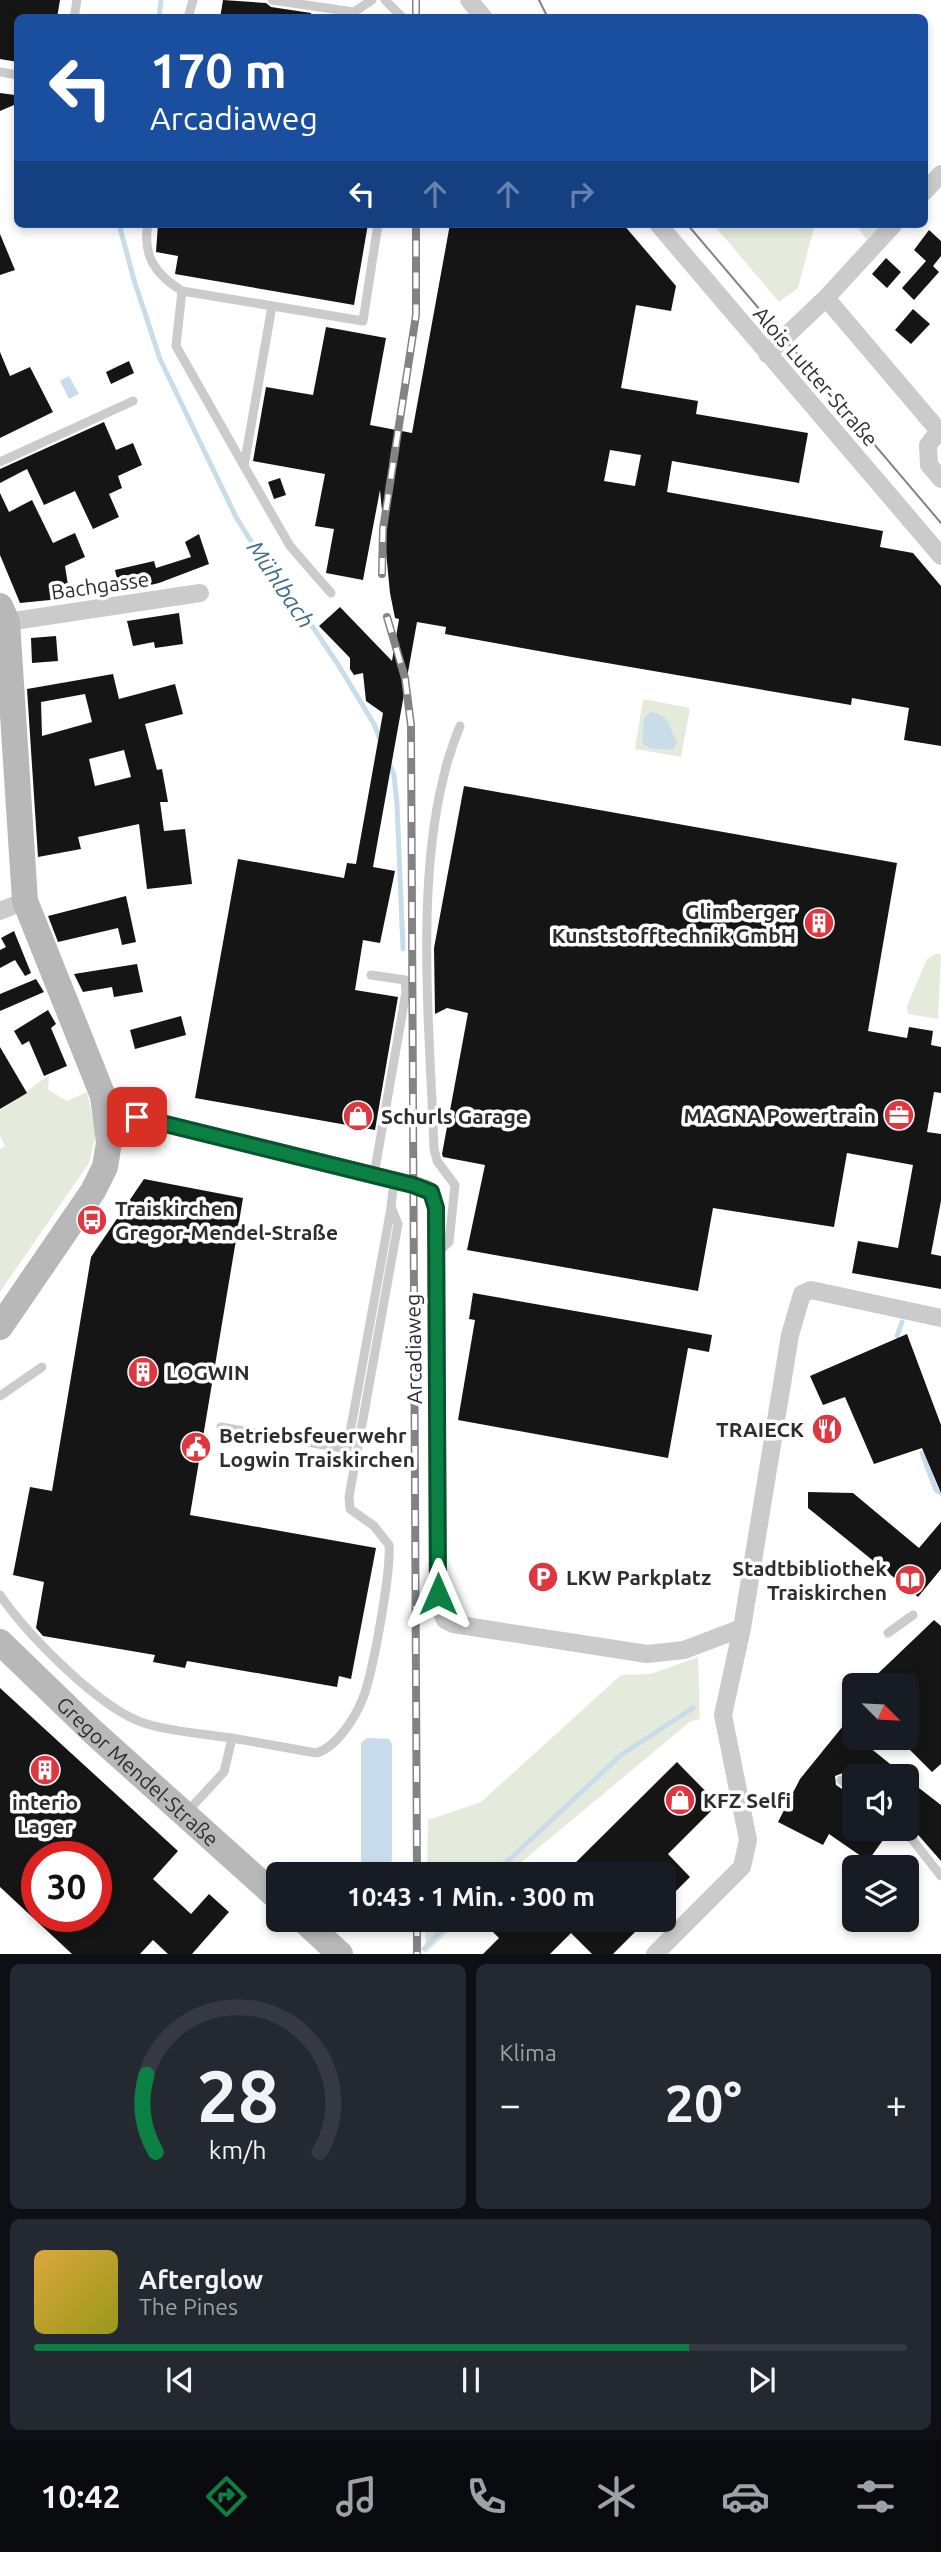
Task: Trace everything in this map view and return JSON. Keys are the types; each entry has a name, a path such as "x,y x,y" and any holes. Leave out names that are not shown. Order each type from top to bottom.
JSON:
{"street":[{"path":"469,0 481,14"},
{"path":"928,188 941,174"},
{"name":"Alois Lutter-Straße","path":"661,228 941,556"},
{"path":"767,354 826,298 890,228"},
{"path":"826,298 940,430 928,445 929,465 941,479"},
{"name":"Bachgasse","path":"4,614 200,593"},
{"path":"0,1327 93,1191 105,1167 108,1142 103,1096 25,901 4,614"},
{"path":"0,911 25,901"},
{"name":"Arcadiaweg","path":"106,1120 137,1117 394,1180 431,1192 436,1208 438,1603 445,1620 453,1624 647,1654 684,1650 742,1628"},
{"path":"655,1954 742,1867 748,1840 723,1715 742,1628 790,1335 802,1294 811,1290 941,1318"},
{"name":"Gregor Mendel-Straße","path":"0,1642 92,1731 266,1887"},
{"path":"316,1932 340,1954"}],"lane":[{"path":"272,0 354,12 372,0"},
{"path":"385,0 399,14"},
{"path":"147,228 151,260 160,278 182,291 363,321 377,228"},
{"path":"182,291 176,346 290,546 331,593"},
{"path":"244,466 272,306"},
{"path":"0,462 133,401"},
{"path":"435,1255 449,1242 455,1185 437,1161 434,1149 428,893 438,803 451,748 460,726"},
{"path":"371,975 405,981 374,1175"},
{"path":"221,1427 346,1449 394,1180"},
{"path":"0,1595 41,1644 120,1712 147,1724 316,1753 326,1751 336,1742 362,1700 389,1545 374,1526 351,1509 349,1497 398,1224 391,1207"},
{"path":"0,1396 42,1367"},
{"path":"888,1633 913,1615"},
{"path":"185,1814 223,1772 232,1738"},
{"path":"913,1841 941,1876"}],"green space":[{"path":"716,228 814,228 798,288 779,302"},
{"path":"858,228 878,228 867,240"},
{"path":"643,699 690,708 681,757 635,749"},
{"path":"941,954 938,1019 908,1014 907,1006 927,959"},
{"path":"49,1075 48,1090 67,1101 87,1092 96,1134 89,1163 0,1292 0,1149 5,1146 0,1136 0,1111"},
{"path":"698,1657 700,1719 691,1721 521,1862 427,1862 428,1820 481,1802 621,1675 651,1674"},
{"path":"426,1932 448,1932 425,1954"}],"water":[{"path":"69,376 79,394 69,399 60,381"},
{"path":"650,712 662,716 668,722 677,742 673,750 649,748 642,743 644,718"},
{"path":"367,1738 389,1739 392,1744 391,1862 361,1862 361,1743"}],"building":[{"path":"0,0 60,0 58,14 14,14 14,61 0,59"},
{"path":"223,0 266,3 271,7 311,13 311,14 221,14"},
{"path":"0,93 14,95 14,105 0,111"},
{"path":"158,228 367,228 354,305 175,274 178,256 156,252"},
{"path":"449,228 626,228 676,286 671,311 636,305 621,388 698,401 696,414 808,433 799,483 672,461 667,492 883,531 880,547 913,553 941,586 941,746 904,740 909,708 852,698 851,705 572,657 445,634 446,627 417,622 373,867 395,871 380,943 363,940 355,990 398,997 375,1130 195,1098 238,859 344,878 347,863 356,864 383,713 366,701 363,673 354,675 350,669 350,658 319,626 340,607 392,661 399,619 395,618 390,593 380,490 363,580 326,573 334,529 315,526 325,474 253,461 266,387 313,395 326,327 386,338 370,425 412,433","holes":["610,450 641,455 635,486 604,481"]},
{"path":"929,230 941,241 941,256 933,266 939,272 914,300 902,288 926,261 914,250"},
{"path":"0,234 15,270 0,275"},
{"path":"886,258 901,272 887,288 872,274"},
{"path":"913,309 930,324 911,344 895,330"},
{"path":"0,352 10,376 30,367 53,412 0,438"},
{"path":"129,361 134,373 111,384 106,372"},
{"path":"104,422 116,450 133,443 142,465 118,476 122,488 109,494 119,517 93,529 75,491 44,505 27,469 0,483 0,469"},
{"path":"280,478 286,495 274,499 268,482"},
{"path":"0,493 9,512 32,500 53,543 75,533 85,557 65,566 70,598 20,603 0,555"},
{"path":"199,534 209,564 159,583 120,592 115,570 154,561 156,568 191,557 185,542"},
{"path":"179,613 183,644 155,648 154,642 133,646 127,621"},
{"path":"56,636 58,661 32,663 31,638"},
{"path":"113,674 119,699 175,684 183,714 145,724 157,770 162,769 168,802 160,802 164,831 185,829 192,884 147,889 139,824 78,837 81,849 38,857 27,689","holes":["85,694 92,722 42,736 41,702","124,750 131,777 95,786 89,759"]},
{"path":"464,786 897,863 868,1031 907,1038 909,1027 933,1031 931,1045 941,1047 941,1093 934,1092 927,1132 941,1134 941,1201 931,1254 941,1256 941,1289 852,1273 858,1241 898,1248 913,1165 847,1153 834,1227 713,1208 698,1291 467,1250 485,1165 443,1157 442,1154 468,1013 447,1008 435,1014 434,948"},
{"path":"126,896 136,942 122,945 118,928 58,942 48,916"},
{"path":"14,931 31,973 25,976 15,960 0,968 0,950 6,947 1,938"},
{"path":"137,964 143,992 114,997 112,987 83,992 74,974"},
{"path":"36,979 44,992 0,1011 0,994"},
{"path":"48,1010 56,1024 51,1028 67,1066 44,1076 29,1041 22,1045 14,1031"},
{"path":"181,1016 186,1035 135,1049 130,1030"},
{"path":"0,1047 27,1093 0,1109"},
{"name":"LOGWIN","path":"144,1179 243,1198 190,1515 376,1548 351,1679 339,1676 337,1687 187,1661 185,1668 153,1662 155,1655 43,1636 36,1628 44,1582 13,1575 30,1487 52,1491 91,1257"},
{"path":"473,1293 712,1335 709,1352 688,1348 668,1458 458,1420 475,1320 469,1319"},
{"path":"907,1334 941,1425 941,1493 922,1448 874,1464 845,1397 823,1405 810,1376"},
{"path":"808,1492 853,1493 919,1548 941,1522 941,1569 918,1597 808,1508"},
{"path":"934,1620 941,1626 941,1764 932,1772 910,1750 919,1750 919,1673 879,1673"},
{"name":"interio Lager","path":"0,1688 178,1851 153,1879 191,1914 209,1894 229,1912 192,1954 168,1954 153,1940 140,1954 72,1954 48,1932 112,1932 112,1841 21,1841 21,1907 0,1887"},
{"path":"842,1727 842,1750 873,1750 890,1764 842,1764 842,1773 835,1776 836,1785 842,1789 842,1841 882,1841 872,1855 859,1855 829,1834 823,1845 778,1822 800,1779"},
{"path":"677,1762 718,1804 668,1854 676,1862 576,1862"},
{"path":"919,1788 941,1805 941,1861 919,1836"},
{"path":"676,1862 690,1877 676,1891"},
{"path":"493,1932 635,1932 613,1954 592,1954 571,1933 550,1954 483,1954 499,1938"}],"waterway":[{"name":"Mühlbach","path":"159,14 161,0"},
{"name":"Mühlbach","path":"120,228 160,359 236,517 272,575 300,608 339,666 374,724 381,742"},
{"name":"Mühlbach","path":"388,761 394,775 397,804 403,949"},
{"name":"Mühlbach","path":"897,1336 902,1322"},
{"name":"Mühlbach","path":"922,1453 936,1490 941,1493"},
{"path":"507,1862 621,1755 693,1708"},
{"path":"424,1949 440,1932"}],"tram line":[{"path":"539,0 546,14"},
{"path":"690,228 941,523"}],"railway":[{"path":"416,0 416,14"},
{"path":"382,574 383,529 416,315 416,228"},
{"path":"387,617 405,678 411,725 417,1862"},
{"path":"417,1932 417,1954"}],"place":[{"name":"Glimberger Kunststofftechnik GmbH","path":"819,923"},
{"name":"MAGNA Powertrain","path":"899,1115"},
{"name":"Schurls Garage","path":"358,1116"},
{"name":"Traiskirchen Gregor-Mendel-Straße","path":"92,1220"},
{"name":"LOGWIN","path":"143,1372"},
{"name":"TRAIECK","path":"827,1429"},
{"name":"Betriebsfeuerwehr Logwin Traiskirchen","path":"196,1447"},
{"name":"LKW Parkplatz","path":"543,1577"},
{"name":"Stadtbibliothek Traiskirchen","path":"910,1580"},
{"name":"interio Lager","path":"45,1770"},
{"name":"KFZ Selfi","path":"680,1800"}],"route":[{"path":"137,1117 425,1188 431,1192 436,1208 438,1594"}]}
